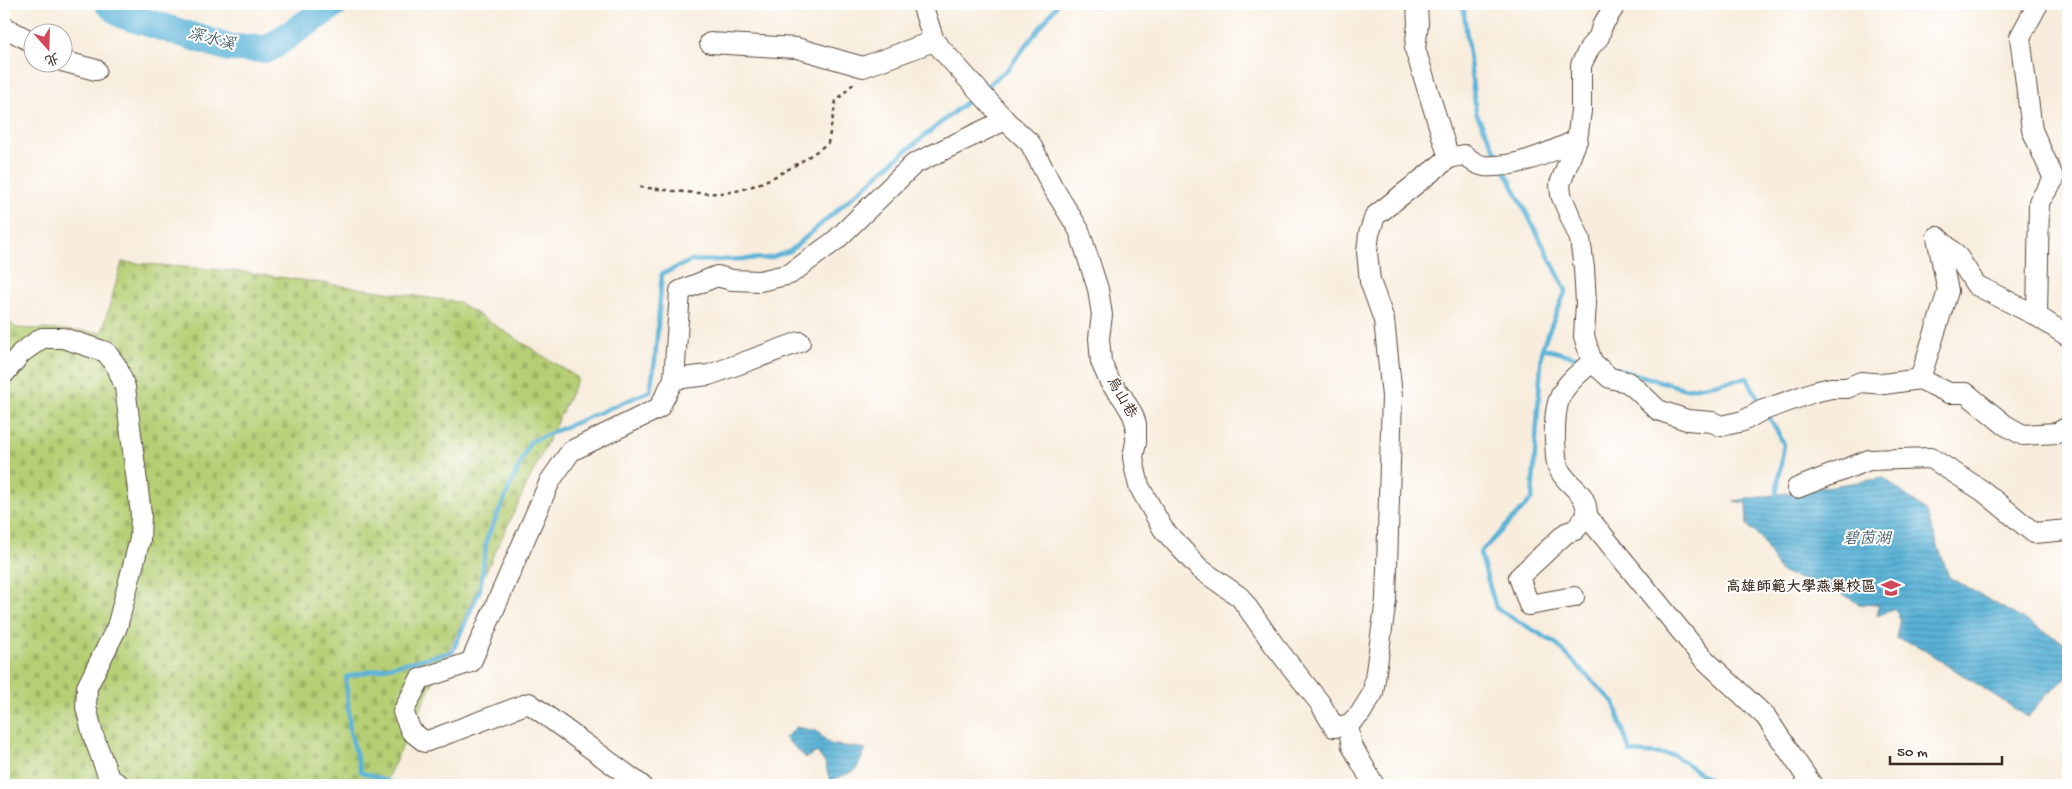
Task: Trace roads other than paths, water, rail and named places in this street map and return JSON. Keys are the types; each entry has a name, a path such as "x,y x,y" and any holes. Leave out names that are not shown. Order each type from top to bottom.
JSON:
{"lane":[{"path":"641,785 529,703 425,742 410,731 403,712 420,679 471,662 550,481 571,452 659,408 674,379 680,291 717,276 732,280 760,281 790,274 836,240 914,164 998,113 934,41 922,4"},
{"path":"1417,4 1418,24 1415,49 1450,158"},
{"path":"1616,4 1602,26 1599,37 1590,47 1581,65 1581,111 1577,140 1560,184 1561,195 1580,240 1586,302 1584,336 1592,362 1610,378 1627,382 1634,387 1658,410 1687,420 1712,422 1721,426 1743,421 1761,411 1814,392 1831,388 1847,388 1861,382 1884,384 1920,379 1949,393 1966,393 2005,425 2023,435 2057,433 2068,428"},
{"path":"2037,316 2039,202 2054,179 2032,130 2020,38 2038,4"},
{"path":"4,27 22,37"},
{"path":"710,44 797,48 863,66 934,41"},
{"path":"72,64 96,70"},
{"name":"烏山巷","path":"998,113 1030,143 1052,186 1079,230 1098,290 1102,315 1099,338 1101,362 1110,382 1123,398 1133,415 1136,424 1136,442 1133,457 1134,469 1139,486 1163,529 1200,568 1240,597 1274,645 1320,702 1334,727 1348,725"},
{"path":"1374,785 1352,746 1348,725 1360,714 1373,693 1386,600 1392,396 1384,320 1370,281 1367,252 1375,216 1450,158 1464,155 1482,166 1512,163 1547,154 1577,140"},
{"path":"1920,379 1948,291 1936,237 1958,257 1976,285 2037,316 2068,336"},
{"path":"4,374 21,353 42,338 63,338 106,352 117,367 125,387 140,514 140,540 117,627 87,687 86,707 93,735 109,778 120,785"},
{"path":"674,379 709,375 800,342"},
{"path":"1592,362 1564,387 1556,408 1555,456 1560,472 1580,493 1587,505 1587,516 1702,657 1766,717 1812,785"},
{"path":"1797,488 1869,460 1931,458 1983,491 2034,533 2068,530"},
{"path":"1574,598 1529,605 1519,577 1566,532 1575,530 1587,516"}],"water":[{"name":"碧茵湖","path":"1884,478 1926,511 1949,577 2068,645 2068,677 2045,696 2028,717 1916,645 1896,638 1900,619 1895,609 1877,616 1879,605 1859,604 1843,594 1780,572 1761,538 1747,525 1746,503 1734,501"},
{"path":"796,727 817,731 830,744 866,749 856,770 830,781 825,763 817,752 806,758 785,738"}],"waterway":[{"name":"深水溪","path":"109,4 123,15 230,48 268,49 335,4"},
{"path":"983,89 1008,69 1058,4"},
{"path":"1463,4 1476,113 1500,159"},
{"path":"398,785 361,772 350,732 346,677 452,652 480,589 487,538 530,442 650,391 655,360 662,274 691,261 770,258 790,251 896,159 975,95"},
{"path":"1505,171 1566,290 1542,348 1586,360"},
{"path":"1542,348 1532,499 1480,553 1496,608 1555,643 1614,703 1630,752 1674,755 1717,785"},
{"path":"1608,366 1686,389 1747,378 1761,404"},
{"path":"1768,415 1784,444 1776,496"}],"place":[{"name":"高雄師範大學燕巢校區","path":"1891,588"}]}
